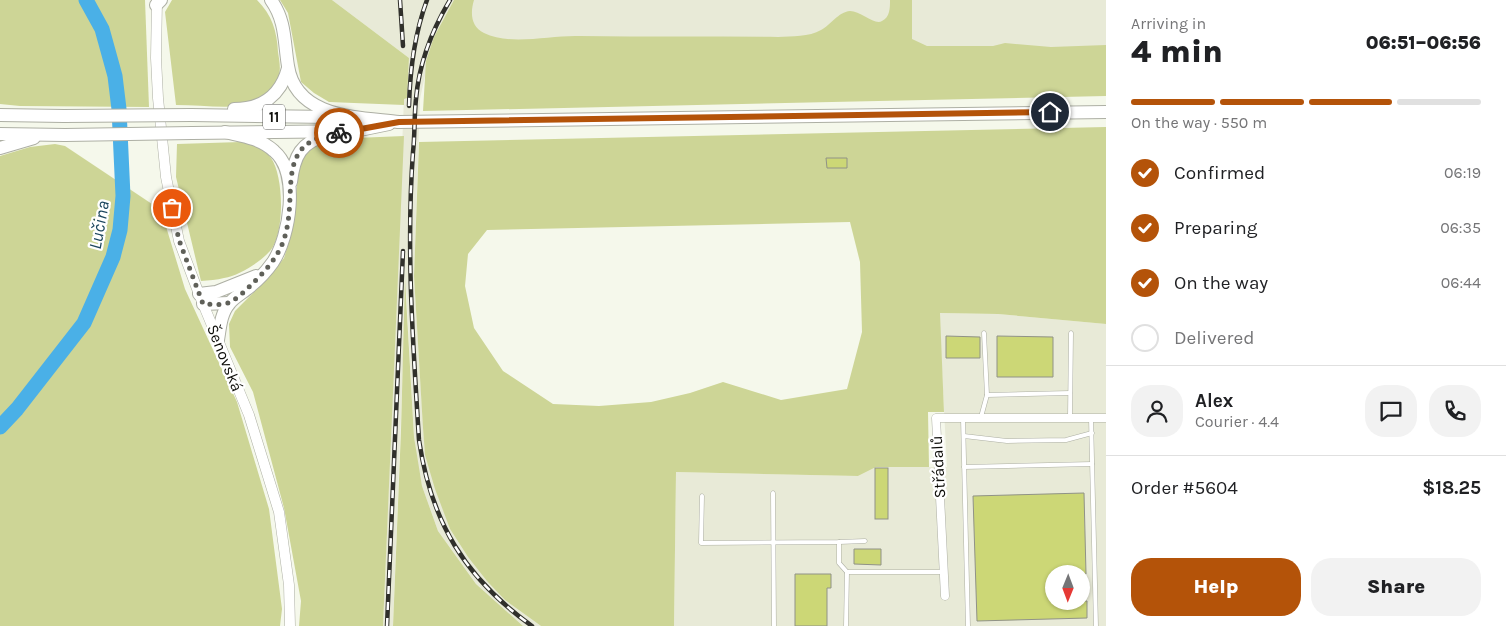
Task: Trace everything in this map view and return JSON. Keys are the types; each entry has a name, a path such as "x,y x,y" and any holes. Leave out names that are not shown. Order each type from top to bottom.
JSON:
{"main road":[{"path":"271,0 285,30 288,68 297,90 305,100 325,111 357,117"},
{"path":"193,115 205,110 239,109 262,104 278,91 288,68"},
{"name":"11","path":"0,115 357,117 399,122 1106,112"},
{"name":"11","path":"0,134 65,135 358,131 399,122"},
{"path":"218,340 222,319 229,303 263,273 276,256 286,233 294,163 303,148 314,139 326,135 358,131"},
{"path":"224,132 262,142 277,154 282,160 286,171 289,194"},
{"name":"11","path":"0,148 45,135"},
{"path":"201,299 210,293 225,289 263,273"},
{"path":"201,299 229,303"}],"street":[{"name":"Šenovská","path":"158,2 156,58 166,176 179,240 249,415 279,512 289,585 290,626"},
{"name":"Střádalů","path":"944,596 936,418 1106,418"}],"lane":[{"path":"981,418 987,395 984,333"},
{"path":"1070,333 1070,417"},
{"path":"987,395 1070,393"},
{"path":"963,418 968,626"},
{"path":"1091,418 1096,626"},
{"path":"964,436 1007,441 1066,440 1092,433"},
{"path":"964,467 1092,464"},
{"path":"773,493 774,626"},
{"path":"702,496 701,543 865,541"},
{"path":"839,542 839,563 847,572 846,626"},
{"path":"847,572 944,572"}],"shaded area":[{"path":"332,0 1106,0 1106,64 426,71 420,99 414,276 425,455 450,529 468,557 505,600 541,626 523,626 476,584 438,531 422,486 417,461 406,288 393,626 383,626 404,98 407,98 409,58"},
{"path":"939,313 998,314 1106,324 1106,626 674,626 676,472 858,476 876,467 947,467"}],"green space":[{"path":"0,0 145,0 149,107 20,106 0,104"},
{"path":"172,0 257,0 273,24 280,64 277,80 269,90 258,99 241,106 176,105 165,12"},
{"path":"280,0 332,0 409,58 407,98 404,99 404,105 329,102 301,82 288,13"},
{"path":"454,0 474,0 472,10 474,23 484,33 506,39 531,39 568,36 800,36 825,28 838,16 850,11 879,22 888,15 890,0 912,0 912,39 927,46 993,46 1005,43 1051,47 1106,45 1106,96 423,111 426,61 434,37"},
{"path":"1106,127 1106,324 998,314 940,313 944,412 928,412 929,467 876,467 858,476 676,472 674,626 541,626 505,600 468,557 450,529 425,455 414,276 419,142","holes":["850,222 860,262 862,332 847,389 781,400 723,382 690,393 651,402 599,406 553,404 503,371 474,328 465,286 468,254 487,230"]},
{"path":"404,136 383,626 299,626 301,601 284,508 253,392 230,347 229,324 235,311 268,278 284,258 292,232 299,167 304,154 316,145 331,139"},
{"path":"241,142 265,151 275,166 281,205 275,243 270,251 249,268 219,279 201,281 176,177 177,144"},
{"path":"55,144 65,146 161,210 185,289 237,402 269,509 282,609 280,626 0,626 0,156 30,147"},
{"path":"405,279 414,437 422,486 438,531 476,584 523,626 393,626"}],"building":[{"path":"826,158 847,158 847,168 827,168"},
{"path":"946,336 980,337 980,358 946,358"},
{"path":"997,336 1053,337 1053,377 997,377"},
{"path":"875,468 888,468 888,519 875,519"},
{"path":"1084,493 1086,565 1045,565 1045,610 1087,610 1087,618 977,621 973,496"},
{"path":"854,549 881,549 881,565 854,564"},
{"path":"795,574 831,574 831,588 827,588 827,626 795,626"}],"waterway":[{"name":"Lučina","path":"0,427 17,409 84,323 113,257 120,230 123,196 119,109 115,76 102,29 86,0"}],"railway":[{"path":"400,0 403,46"},
{"path":"409,106 414,52 427,0"},
{"path":"450,0 427,47 420,73 415,106 410,260 419,440 432,497 442,522 455,546 470,568 488,588 508,608 532,626"},
{"path":"387,626 403,251"}],"way so far":[{"path":"172,208 179,240 203,304 229,303 248,288 269,267 279,251 286,233 291,177 298,154 314,139 339,133"}],"route":[{"path":"339,133 399,122 1050,112"}]}
